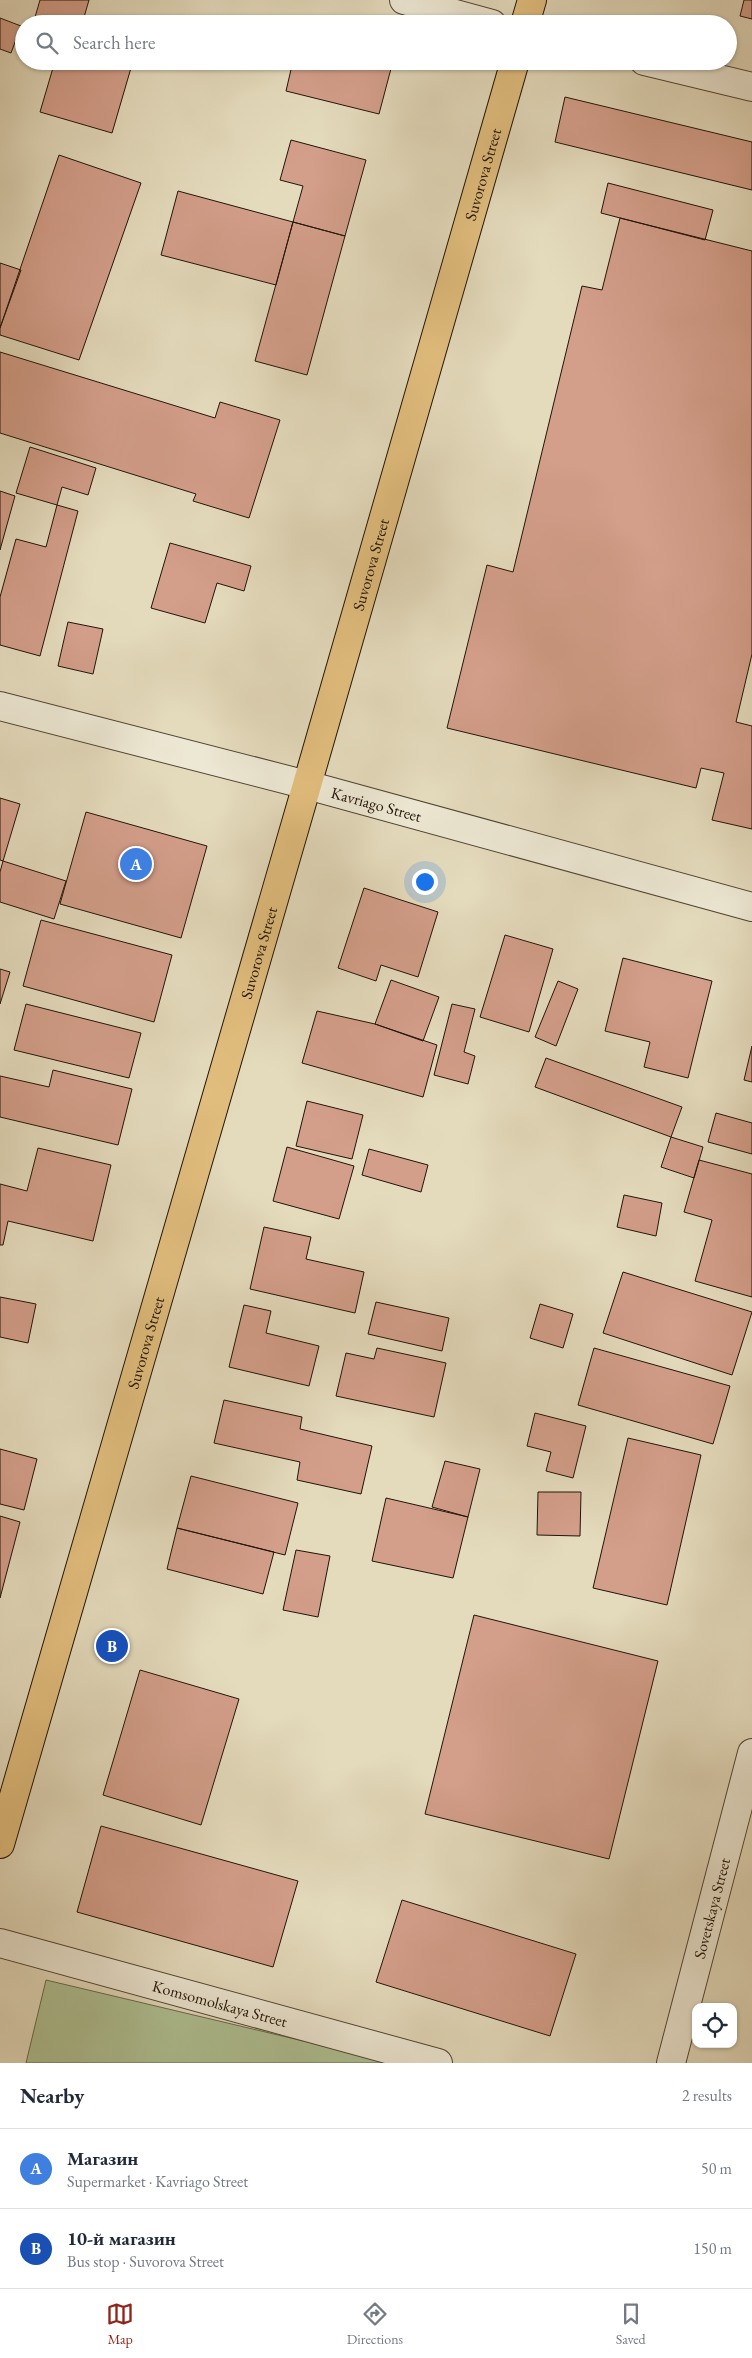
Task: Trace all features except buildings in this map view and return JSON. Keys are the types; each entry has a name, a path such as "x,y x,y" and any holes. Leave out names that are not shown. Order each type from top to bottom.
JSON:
{"main road":[{"path":"528,15 532,0"},
{"name":"Suvorova Street","path":"0,1844 308,785 512,70"}],"street":[{"path":"404,0 459,15"},
{"path":"681,70 752,87"},
{"name":"Kavriago Street","path":"0,706 308,785 752,907"},
{"name":"Sovetskaya Street","path":"671,2063 752,1753"},
{"name":"Komsomolskaya Street","path":"0,1943 438,2063"}],"green space":[{"path":"46,1980 396,2063 26,2063"}],"place":[{"name":"Магазин","path":"136,864"},
{"name":"10-й магазин","path":"112,1646"}]}
